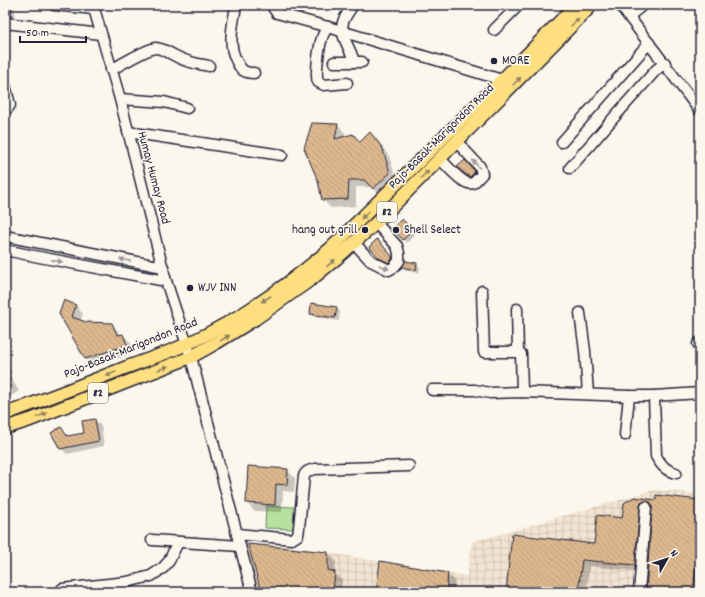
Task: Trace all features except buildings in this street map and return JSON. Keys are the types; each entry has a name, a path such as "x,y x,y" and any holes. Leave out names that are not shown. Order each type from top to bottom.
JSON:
{"main road":[{"name":"Pajo-Basak-Marigondon Road","path":"5,414 186,344 227,323 270,296 307,269 330,249 576,5"},
{"name":"Pajo-Basak-Marigondon Road","path":"5,428 30,420 191,357 277,304 312,278 376,223 592,5"}],"street":[{"path":"54,5 93,7"},
{"path":"236,5 231,42 232,52 234,58 245,72 254,73"},
{"path":"272,5 277,13 342,31 502,80"},
{"path":"334,62 358,62 353,57 342,31 343,21 353,5"},
{"path":"494,30 518,5"},
{"path":"620,5 700,111"},
{"path":"629,16 643,5"},
{"name":"Humay Humay Road","path":"93,7 120,99 166,281 191,357 252,592"},
{"path":"5,22 100,34"},
{"path":"328,27 321,40 317,78 318,82 324,86 347,83"},
{"path":"562,142 649,43"},
{"path":"111,70 147,50 155,48 168,52 183,60 209,66"},
{"path":"570,168 651,75 665,63"},
{"path":"5,85 10,105 5,109"},
{"path":"120,99 164,102 187,108"},
{"path":"128,132 282,155"},
{"path":"440,158 460,179 472,184 482,174 480,167 457,142"},
{"path":"354,243 371,261 389,270 394,267 399,261 397,246 376,223"},
{"path":"5,236 163,267"},
{"path":"39,257 42,243"},
{"path":"5,250 166,281"},
{"path":"482,291 484,352 518,352"},
{"path":"517,309 518,352 521,354 522,392"},
{"path":"580,313 585,351 588,394"},
{"path":"432,390 475,390 490,394 522,392 629,396 700,393"},
{"path":"625,435 629,396"},
{"path":"654,396 656,456 665,468 670,472 676,473"},
{"path":"237,534 292,539 298,535 304,476 308,471 315,469 409,466"},
{"path":"639,592 646,507"},
{"path":"152,540 240,546"},
{"path":"62,589 127,582 151,576 163,568 169,561 178,542"}],"shaded area":[{"path":"654,490 700,494 700,564 697,592 257,592 243,543 287,546 467,576 472,542"}],"green space":[{"path":"266,506 294,507 293,529 265,528"}],"place":[{"name":"MORE","path":"494,61"},
{"name":"hang out grill","path":"365,230"},
{"name":"Shell Select","path":"396,230"},
{"name":"WJV INN","path":"190,288"}]}
